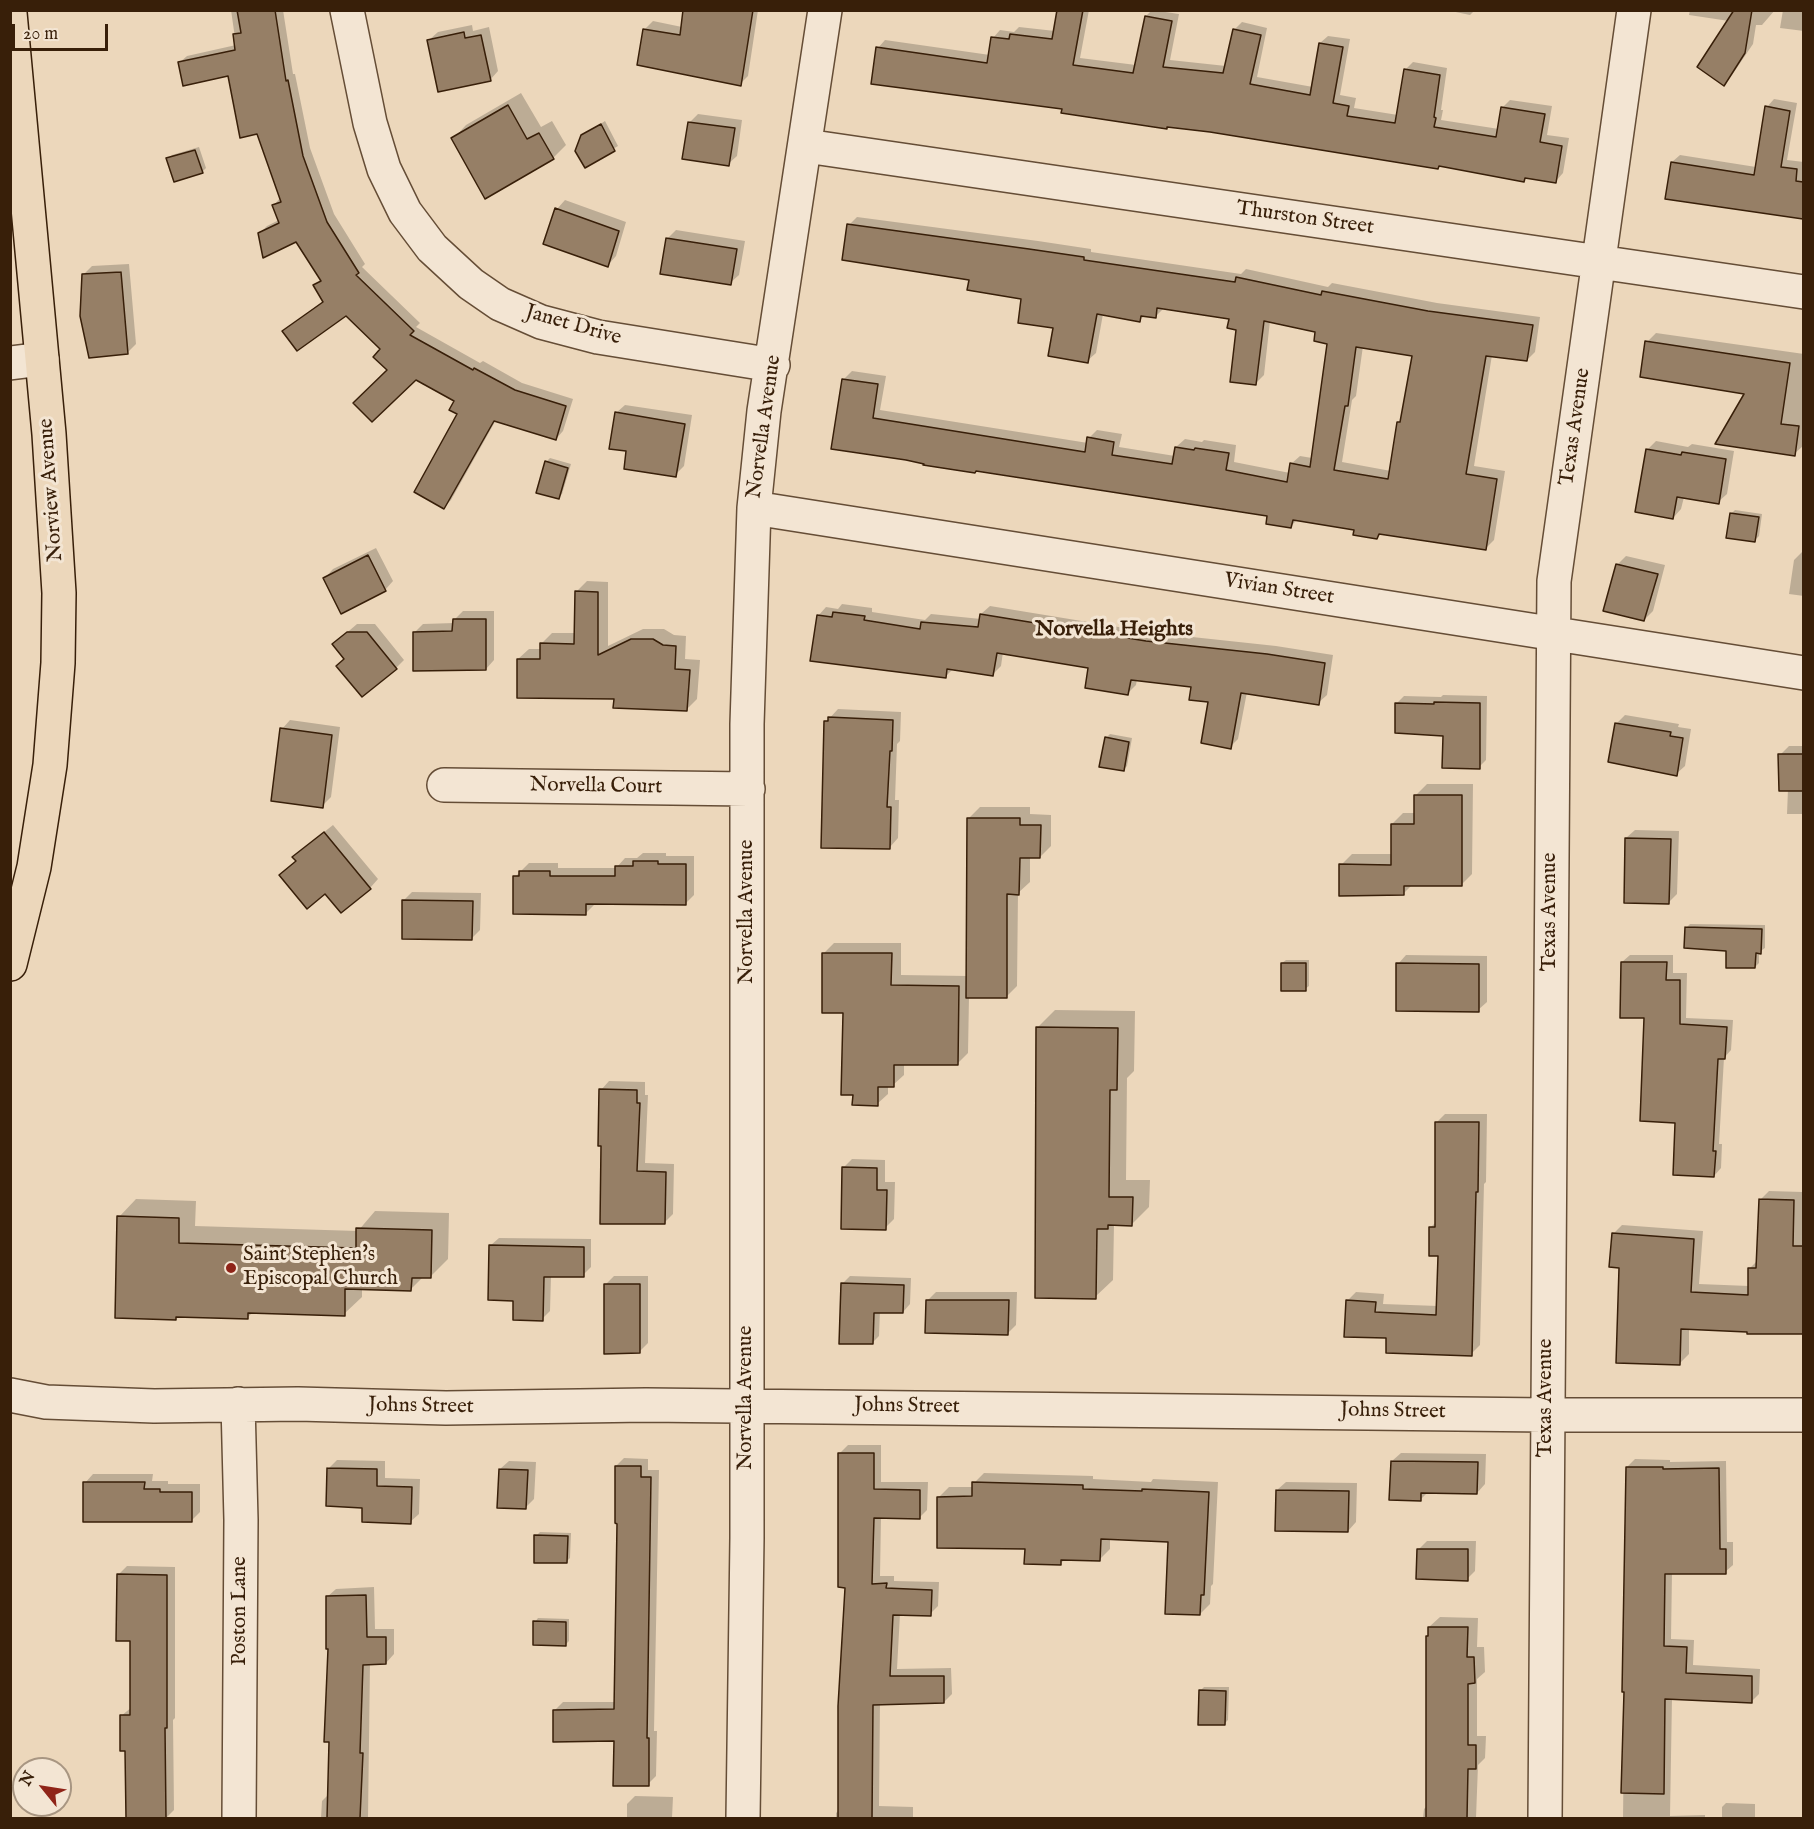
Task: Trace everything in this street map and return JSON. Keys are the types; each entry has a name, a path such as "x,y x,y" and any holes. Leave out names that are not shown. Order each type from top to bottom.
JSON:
{"main road":[{"name":"Norview Avenue","path":"10,13 26,361 49,434 58,584 58,663 50,765 34,867 10,964"}],"street":[{"name":"Janet Drive","path":"347,10 370,123 384,169 405,212 432,248 471,284 500,304 541,321 598,337 772,364"},
{"name":"Norvella Avenue","path":"743,1818 747,1538 747,724 754,508 764,411 825,10"},
{"name":"Texas Avenue","path":"1545,1818 1554,581 1634,10"},
{"name":"Thurston Street","path":"806,146 1803,292"},
{"name":"Vivian Street","path":"754,508 1803,673"},
{"name":"Norvella Court","path":"444,785 748,789"},
{"name":"Johns Street","path":"10,1395 56,1402 154,1406 238,1404 446,1408 646,1405 1547,1415 1803,1415"},
{"name":"Poston Lane","path":"238,1404 241,1520 239,1818"}],"building":[{"path":"237,10 275,10 286,81 288,80 303,156 327,222 359,273 356,275 414,331 410,335 515,390 566,406 556,440 494,421 444,509 414,492 457,414 449,410 454,401 416,380 372,422 353,403 387,370 373,357 380,349 346,316 297,351 282,331 323,302 313,285 321,281 296,242 263,258 258,233 279,223 272,205 281,202 257,134 240,138 228,76 183,86 178,62 235,50 233,34 241,33"},
{"path":"683,10 753,10 741,86 637,65 643,29 680,35"},
{"path":"1057,10 1083,10 1073,65 1133,73 1145,16 1172,21 1163,67 1223,73 1233,29 1261,35 1250,84 1310,95 1319,43 1343,47 1333,103 1349,106 1347,116 1395,123 1404,69 1440,75 1434,127 1496,137 1501,107 1545,114 1540,142 1562,146 1556,183 1525,178 1524,182 1439,166 1438,169 1210,132 1167,127 1167,129 1061,113 1062,109 871,84 876,47 987,63 991,37 1009,39 1010,34 1052,39"},
{"path":"1734,10 1752,10 1745,53 1724,86 1697,67"},
{"path":"464,32 465,38 481,35 491,81 438,92 427,40"},
{"path":"508,105 527,139 539,133 554,159 485,199 451,138"},
{"path":"1765,106 1790,111 1781,167 1797,169 1796,181 1803,182 1803,219 1665,199 1671,162 1754,175"},
{"path":"688,122 735,128 729,166 682,159"},
{"path":"601,124 615,151 585,168 575,151 581,135"},
{"path":"195,150 203,173 174,182 166,158"},
{"path":"555,208 619,231 608,267 543,244"},
{"path":"847,224 1084,257 1084,260 1235,282 1236,277 1321,295 1322,291 1428,311 1533,325 1527,361 1486,356 1466,474 1497,479 1486,550 1379,534 1377,539 1353,535 1354,530 1293,520 1291,528 1266,524 1267,516 976,471 975,473 831,449 842,379 878,384 873,418 1085,452 1087,437 1114,442 1112,455 1172,464 1175,447 1229,453 1226,470 1287,482 1290,463 1310,467 1327,344 1314,341 1315,332 1264,321 1256,385 1230,382 1236,330 1227,328 1229,319 1157,308 1156,318 1141,316 1140,322 1097,314 1088,363 1048,356 1053,328 1018,323 1021,299 967,290 969,280 842,260","holes":["1356,347 1412,356 1400,422 1397,422 1388,479 1334,470 1345,406 1348,406"]},
{"path":"666,238 737,249 731,285 660,274"},
{"path":"121,272 128,354 89,358 80,316 82,274"},
{"path":"1645,341 1790,363 1781,424 1799,426 1795,456 1715,444 1744,394 1640,377"},
{"path":"615,412 685,424 676,477 624,469 626,451 609,449"},
{"path":"1646,449 1726,459 1719,504 1677,497 1673,519 1635,512"},
{"path":"545,461 568,468 559,499 536,493"},
{"path":"1730,513 1759,517 1755,542 1726,538"},
{"path":"368,555 386,591 341,614 323,578"},
{"path":"1616,564 1658,574 1644,621 1603,611"},
{"path":"575,591 598,592 598,655 631,639 653,639 663,645 676,646 675,669 690,670 687,711 613,708 614,699 517,698 517,659 540,659 540,643 574,644"},
{"path":"833,612 865,616 864,620 920,629 921,622 978,627 980,614 1146,641 1267,654 1325,663 1319,705 1241,693 1231,749 1201,743 1208,702 1189,700 1191,687 1131,680 1128,695 1085,688 1088,668 997,653 993,676 947,669 946,678 810,661 817,615 832,617"},
{"path":"453,619 486,619 486,670 413,671 413,632 452,631"},
{"path":"347,632 367,632 397,669 362,697 336,666 344,659 332,644"},
{"path":"1434,702 1480,703 1480,769 1442,768 1443,736 1395,733 1395,703 1434,704"},
{"path":"828,717 893,720 887,807 891,807 890,849 821,848 824,721 828,721"},
{"path":"1615,723 1671,732 1670,736 1683,738 1677,776 1608,762"},
{"path":"280,728 332,735 323,808 271,801"},
{"path":"1105,737 1129,742 1124,771 1099,767"},
{"path":"1778,754 1803,754 1803,791 1779,791"},
{"path":"1414,795 1462,795 1462,886 1404,886 1404,895 1339,896 1339,864 1391,865 1391,824 1414,824"},
{"path":"967,818 1020,818 1020,825 1041,825 1040,858 1020,858 1019,895 1007,894 1007,998 966,998"},
{"path":"324,832 371,889 341,913 325,894 307,909 279,875 296,861 292,857"},
{"path":"1625,838 1671,839 1669,904 1624,903"},
{"path":"633,861 686,864 686,905 586,904 586,915 513,914 513,876 519,876 519,871 550,871 550,876 615,876 615,866 633,866"},
{"path":"402,900 473,901 472,940 402,939"},
{"path":"1685,927 1762,929 1761,954 1756,953 1755,968 1726,968 1726,951 1684,948"},
{"path":"822,953 892,953 891,985 959,986 958,1065 894,1065 894,1087 878,1087 878,1106 852,1105 853,1095 841,1095 843,1013 822,1013"},
{"path":"1621,962 1667,962 1666,980 1680,980 1680,1024 1727,1027 1725,1059 1718,1059 1713,1151 1716,1151 1714,1177 1673,1175 1675,1123 1640,1121 1644,1018 1620,1018"},
{"path":"1281,963 1306,963 1306,991 1281,991"},
{"path":"1396,963 1479,964 1479,1012 1396,1011"},
{"path":"1036,1027 1118,1028 1117,1090 1110,1090 1109,1197 1133,1197 1132,1226 1108,1225 1108,1229 1097,1229 1096,1299 1035,1298"},
{"path":"599,1089 637,1090 637,1103 640,1103 637,1171 666,1172 665,1224 600,1224"},
{"path":"1435,1122 1479,1122 1472,1356 1386,1353 1386,1338 1344,1337 1346,1300 1376,1302 1375,1312 1436,1315 1438,1256 1429,1256 1429,1227 1435,1227"},
{"path":"842,1167 877,1168 877,1190 887,1190 886,1230 841,1229"},
{"path":"1759,1199 1794,1200 1793,1246 1803,1246 1803,1334 1747,1334 1747,1332 1681,1329 1680,1365 1616,1363 1619,1268 1609,1267 1612,1233 1694,1239 1691,1292 1748,1295 1748,1268 1756,1268"},
{"name":"Saint Stephen's Episcopal Church","path":"117,1216 179,1218 179,1243 356,1248 356,1228 432,1230 431,1278 412,1278 411,1291 345,1289 345,1316 248,1313 248,1319 115,1318"},
{"path":"489,1245 584,1247 584,1277 544,1277 543,1321 513,1320 513,1301 488,1300"},
{"path":"841,1283 904,1285 903,1313 874,1313 873,1344 839,1344"},
{"path":"604,1284 640,1284 640,1353 604,1354"},
{"path":"926,1300 1009,1300 1008,1335 925,1333"},
{"path":"838,1453 874,1453 874,1489 920,1490 920,1519 874,1518 872,1584 887,1583 886,1588 932,1590 931,1616 893,1615 890,1676 944,1676 944,1703 873,1705 872,1818 838,1818 838,1706 845,1588 838,1587"},
{"path":"1391,1461 1478,1462 1477,1494 1421,1493 1421,1501 1389,1500"},
{"path":"615,1466 641,1466 641,1477 651,1477 647,1738 649,1738 649,1786 613,1786 614,1741 553,1742 553,1710 614,1709 617,1524 615,1523"},
{"path":"1626,1467 1719,1468 1720,1549 1726,1549 1726,1574 1665,1574 1664,1646 1687,1647 1686,1673 1752,1676 1752,1703 1665,1699 1664,1794 1621,1793"},
{"path":"327,1468 377,1469 377,1486 412,1487 411,1524 362,1522 362,1508 326,1506"},
{"path":"499,1469 528,1470 526,1509 497,1508"},
{"path":"83,1482 145,1482 144,1489 160,1489 160,1492 192,1492 192,1522 83,1522"},
{"path":"972,1482 1083,1485 1083,1489 1209,1492 1204,1595 1201,1595 1200,1615 1165,1614 1168,1542 1101,1539 1100,1561 1061,1560 1061,1565 1024,1564 1025,1549 937,1548 937,1497 972,1496"},
{"path":"1276,1490 1349,1491 1348,1532 1275,1531"},
{"path":"534,1535 568,1536 567,1563 534,1563"},
{"path":"1417,1549 1468,1549 1468,1581 1416,1579"},
{"path":"117,1574 167,1575 166,1818 126,1818 125,1751 120,1751 120,1715 130,1715 130,1641 116,1641"},
{"path":"366,1595 367,1637 386,1637 386,1664 363,1665 360,1818 327,1818 329,1742 324,1742 328,1649 326,1649 326,1596"},
{"path":"533,1621 566,1622 566,1646 533,1645"},
{"path":"1428,1627 1468,1627 1467,1657 1474,1657 1475,1683 1468,1684 1468,1745 1476,1745 1476,1769 1468,1769 1467,1818 1426,1818 1426,1636 1428,1636"},
{"path":"1199,1690 1226,1691 1225,1725 1198,1725"}],"place":[{"name":"Saint Stephen's Episcopal Church","path":"231,1268"}],"district":[{"name":"Norvella Heights","path":"1114,630"}]}
